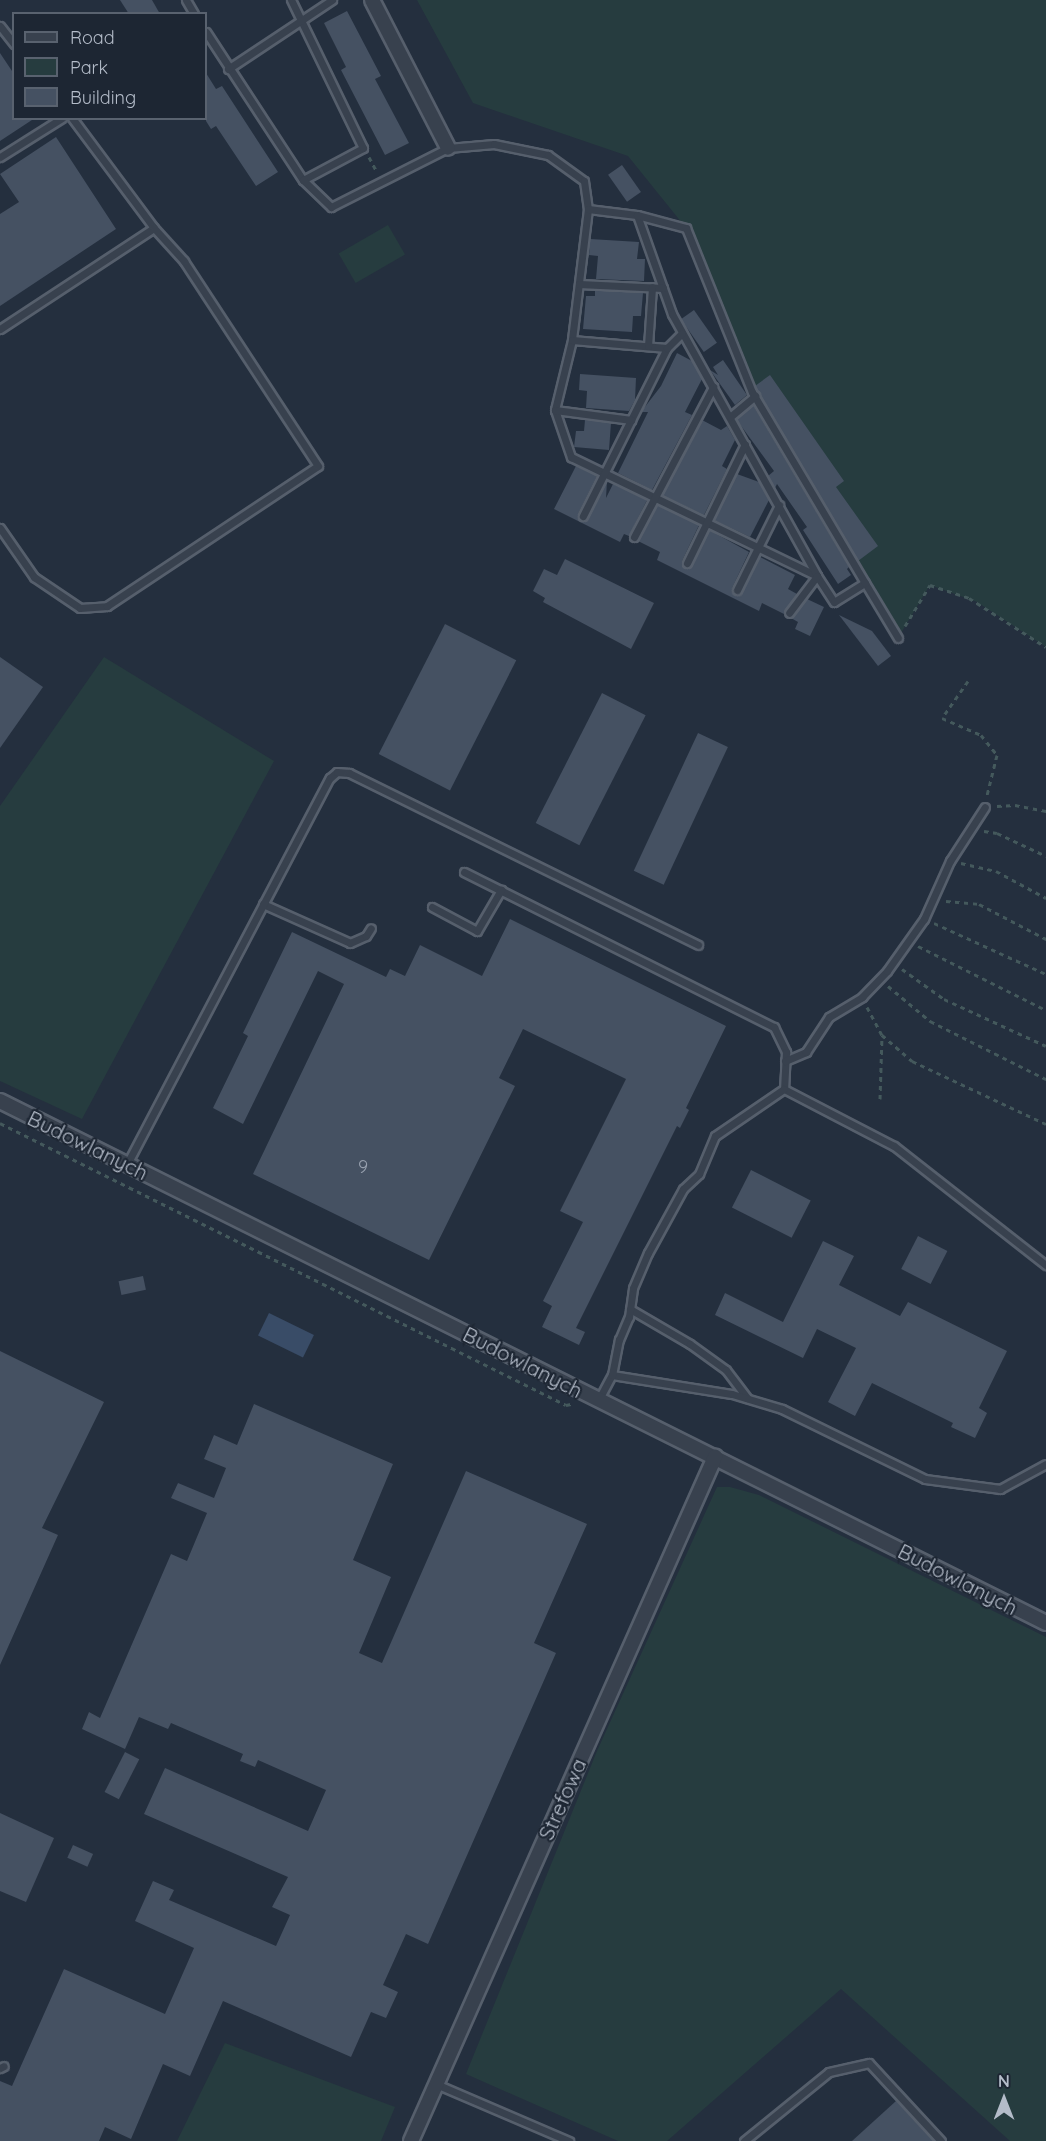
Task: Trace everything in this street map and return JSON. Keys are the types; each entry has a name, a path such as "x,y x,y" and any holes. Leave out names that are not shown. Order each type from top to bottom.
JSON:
{"street":[{"path":"372,0 448,148"},
{"name":"Budowlanych","path":"0,1101 1046,1623"},
{"name":"Strefowa","path":"411,2141 715,1457"}],"lane":[{"path":"291,0 363,148 303,180"},
{"path":"228,69 332,0"},
{"path":"0,26 12,41"},
{"path":"207,34 228,69 303,180 331,207 448,148 494,144 548,155 584,181 588,209 572,340 555,410 571,457 817,576"},
{"path":"0,157 59,120"},
{"path":"0,528 34,577 80,608 107,606 318,466 184,261 154,228 73,120"},
{"path":"588,209 637,215 686,228 755,396 898,638"},
{"path":"637,215 672,314 817,576 834,602 865,583"},
{"path":"0,329 154,228"},
{"path":"579,284 663,288"},
{"path":"648,346 652,287"},
{"path":"583,516 667,348 682,333"},
{"path":"572,340 667,348"},
{"path":"634,537 713,387"},
{"path":"729,417 755,396"},
{"path":"555,410 631,420"},
{"path":"687,563 745,444"},
{"path":"737,590 779,505"},
{"path":"789,613 817,576"},
{"path":"127,1164 330,778 337,772 349,773 698,945"},
{"path":"785,1061 806,1052 829,1017 862,997 893,963 924,919 950,861 985,807"},
{"path":"464,872 774,1027 786,1052 784,1089"},
{"path":"432,907 477,931 501,891"},
{"path":"263,904 350,943 366,936 371,928"},
{"path":"784,1089 894,1146 1046,1265"},
{"path":"599,1399 612,1375 630,1309 633,1288 648,1252 683,1189 699,1174 715,1136 784,1089"},
{"path":"630,1309 690,1344 726,1370 747,1398"},
{"path":"612,1375 656,1380 747,1398 783,1409 926,1479 1000,1489 1046,1464"},
{"path":"744,2141 830,2073 869,2063 941,2141"},
{"path":"436,2084 569,2141"}],"path":[{"path":"363,148 382,182"},
{"path":"898,638 930,585 969,598 1046,647"},
{"path":"968,681 942,718 981,735 996,755 985,807 1015,805 1046,811"},
{"path":"970,830 996,832 1046,856"},
{"path":"950,861 996,871 1046,898"},
{"path":"932,900 979,904 1046,939"},
{"path":"924,919 1046,974"},
{"path":"908,941 1046,1010"},
{"path":"893,963 944,999 1046,1046"},
{"path":"880,979 930,1022 1046,1079"},
{"path":"862,997 882,1035 912,1061 1046,1124"},
{"path":"880,1100 882,1035"},
{"path":"0,1123 566,1405 599,1399"}],"green space":[{"path":"417,0 1046,0 1046,647 977,602 930,585 898,638 755,396 686,228 628,156 473,103"},
{"path":"388,225 405,254 356,283 339,254"},
{"path":"104,657 274,761 82,1119 0,1081 0,806"},
{"path":"717,1487 730,1487 759,1495 1046,1637 1046,2141 1010,2141 841,1989 667,2141 618,2141 466,2074 597,1751"},
{"path":"225,2043 395,2107 381,2141 177,2141"}],"water":[{"path":"269,1313 314,1335 303,1357 258,1335"}],"building":[{"path":"120,0 152,0 159,12 128,12"},
{"path":"347,11 381,76 375,79 409,143 385,155 341,70 346,67 324,23"},
{"path":"0,53 12,71 12,120 32,120 0,141"},
{"path":"207,75 216,89 222,86 278,172 256,186 216,126 211,129 206,121"},
{"path":"56,137 116,229 0,306 0,214 19,202 0,174"},
{"path":"622,165 641,192 627,202 608,175"},
{"path":"590,239 639,242 637,259 645,259 644,281 596,279 598,256 589,255"},
{"path":"595,290 643,293 641,316 633,316 632,332 583,329 586,296 595,296"},
{"path":"694,310 717,343 704,352 681,319"},
{"path":"677,353 692,361 702,379 685,412 692,415 652,490 618,473 648,412 641,412 661,386"},
{"path":"723,360 747,395 735,405 710,370 718,375 713,367"},
{"path":"580,374 636,378 635,400 629,411 586,408 587,391 579,390"},
{"path":"770,375 844,481 836,487 878,546 858,561 755,386"},
{"path":"753,405 849,567 847,569 851,575 838,584 803,530 807,527 777,484 775,488 768,476 774,471 736,419"},
{"path":"585,420 611,423 609,450 574,447 576,431 584,431"},
{"path":"702,420 721,430 727,426 735,440 722,466 727,469 704,515 662,495"},
{"path":"576,466 597,476 578,514 581,521 588,519 607,481 606,498 613,484 647,500 629,536 624,534 620,542 554,509"},
{"path":"737,474 759,482 769,500 750,537 714,520"},
{"path":"657,505 699,525 682,561 684,568 692,565 709,530 749,552 732,588 734,595 742,593 760,557 795,575 788,589 797,594 784,614 762,603 759,611 657,560 660,552 638,541"},
{"path":"565,559 654,603 631,649 543,602 545,598 533,591 544,569 557,575"},
{"path":"807,599 824,607 810,636 795,629 798,622 791,618"},
{"path":"839,615 872,631 891,656 878,666"},
{"path":"445,624 516,660 450,790 379,754"},
{"path":"0,657 43,687 0,748"},
{"path":"602,693 646,715 579,845 536,823"},
{"path":"698,733 728,747 664,885 634,871"},
{"path":"510,919 726,1026 686,1108 689,1110 680,1128 677,1126 576,1328 585,1332 579,1345 542,1327 552,1306 543,1301 583,1222 560,1211 626,1079 523,1029 499,1078 515,1086 429,1260 253,1174 344,984 318,971 243,1124 213,1108 248,1036 243,1033 292,932 386,977 390,969 405,976 420,945 482,976"},
{"path":"751,1170 811,1200 792,1238 732,1207"},
{"path":"918,1236 947,1251 931,1284 901,1269"},
{"path":"823,1241 854,1256 839,1285 900,1316 908,1302 1007,1351 979,1408 987,1413 975,1438 951,1427 953,1423 872,1383 855,1416 828,1402 856,1348 817,1329 803,1358 715,1315 725,1293 783,1322"},
{"path":"143,1276 146,1290 121,1295 119,1281"},
{"path":"0,1351 104,1402 42,1528 58,1535 0,1665"},
{"path":"254,1404 393,1464 353,1560 391,1577 359,1653 382,1663 466,1471 587,1524 534,1643 556,1653 428,1944 406,1934 383,1985 398,1992 386,2018 371,2012 351,2057 223,2001 190,2076 163,2064 131,2139 105,2127 99,2141 0,2141 0,2081 12,2086 64,1969 165,2014 194,1948 135,1921 153,1881 174,1890 169,1900 276,1946 290,1915 272,1907 288,1877 144,1814 165,1768 308,1831 326,1790 258,1760 255,1767 240,1761 243,1754 171,1723 168,1729 139,1717 125,1749 82,1729 89,1712 100,1718 171,1554 187,1561 207,1513 171,1498 178,1483 214,1498 226,1468 204,1459 214,1435 237,1445"},
{"path":"125,1752 139,1759 119,1799 105,1792"},
{"path":"0,1813 54,1838 26,1902 0,1891"},
{"path":"73,1845 93,1854 87,1867 67,1858"},
{"path":"896,2101 933,2141 852,2141"}]}
